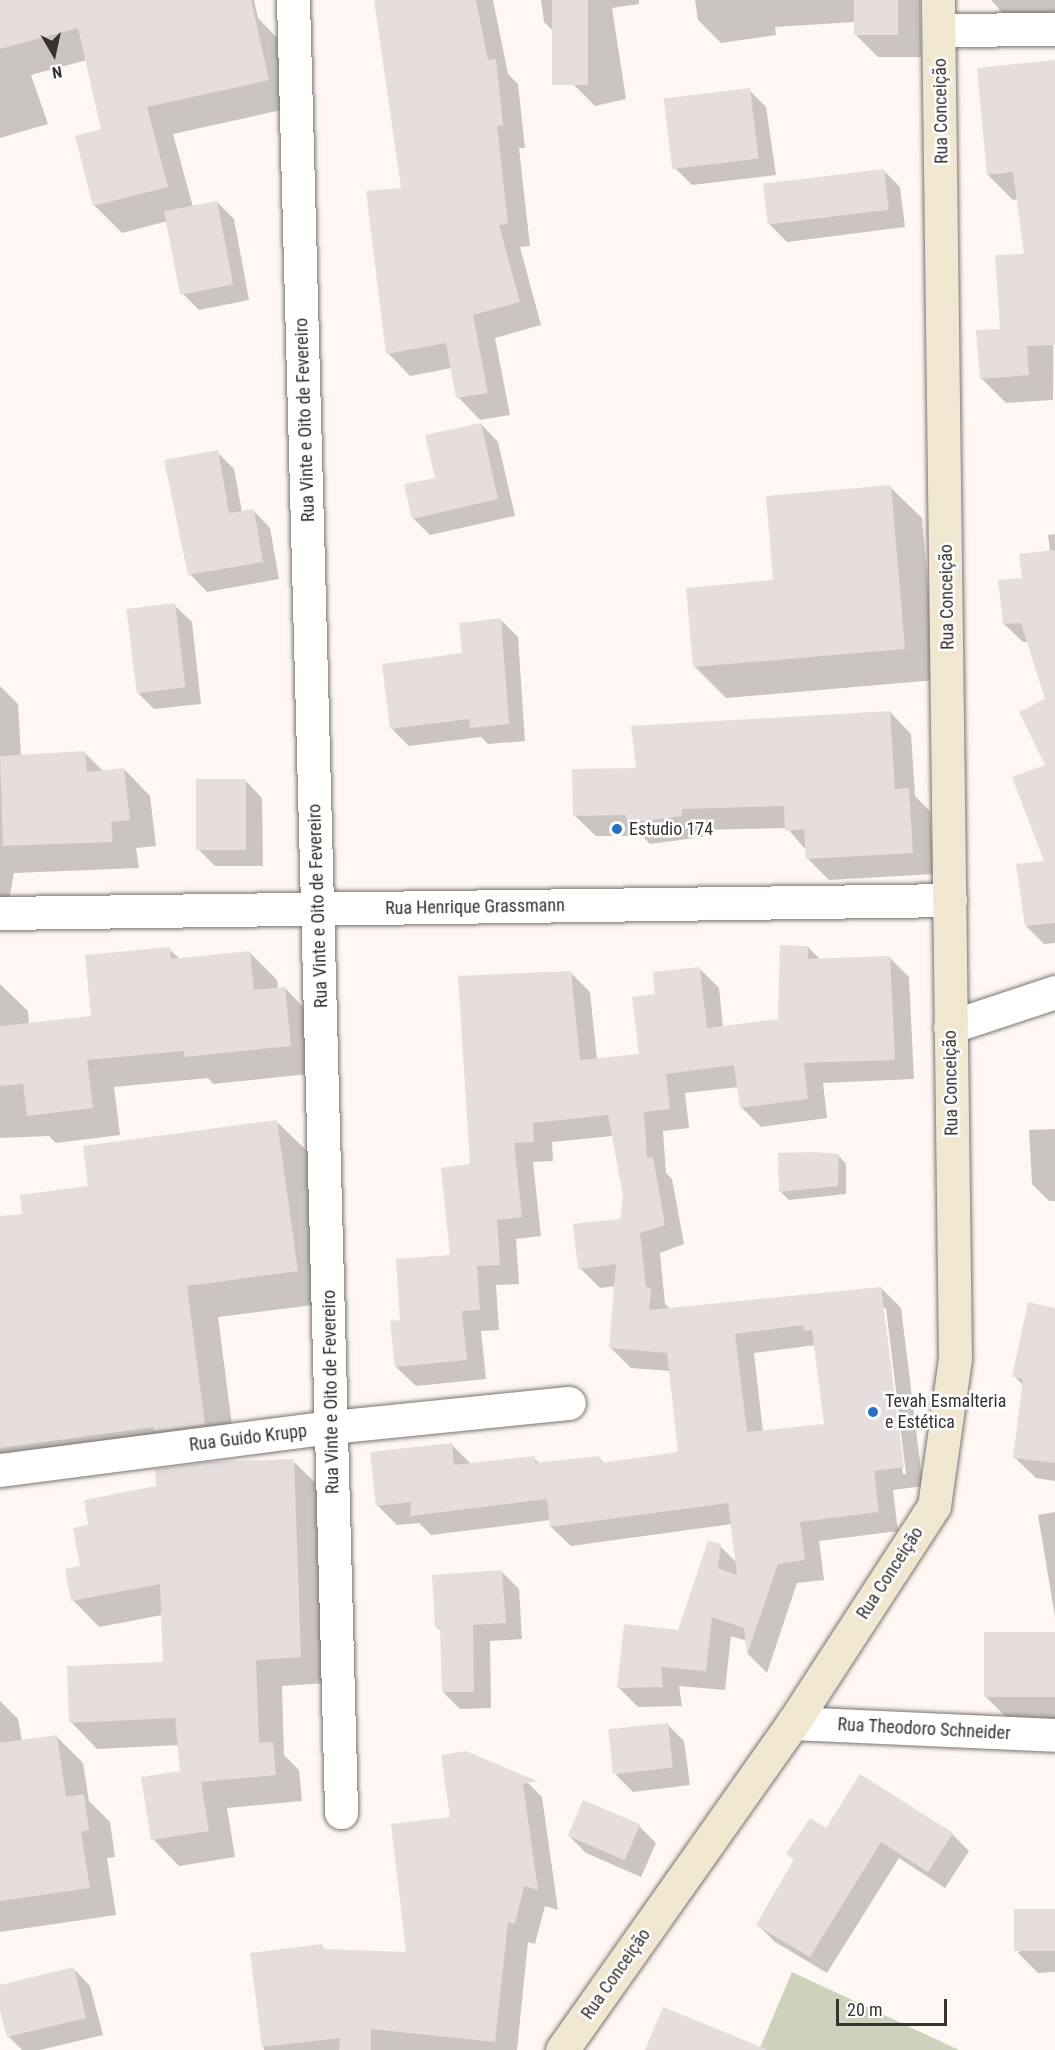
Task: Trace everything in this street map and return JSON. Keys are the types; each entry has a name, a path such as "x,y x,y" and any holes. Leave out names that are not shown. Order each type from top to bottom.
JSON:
{"main road":[{"name":"Rua Conceição","path":"562,2050 793,1723 934,1506 955,1358 939,15"}],"street":[{"name":"Rua Vinte e Oito de Fevereiro","path":"293,0 341,1812"},
{"path":"939,15 1055,29"},
{"name":"Rua Henrique Grassmann","path":"0,913 950,900"},
{"path":"950,1027 1055,992"},
{"name":"Rua Guido Krupp","path":"0,1470 332,1427 569,1403"},
{"name":"Rua Theodoro Schneider","path":"793,1723 1055,1735"}],"green space":[{"path":"792,1972 959,2050 759,2050"}],"building":[{"path":"0,0 251,0 269,80 147,107 168,187 93,206 75,136 101,129 78,28 0,49"},
{"path":"374,0 476,0 488,60 496,59 503,125 497,126 508,224 499,225 520,302 473,315 488,393 456,398 446,343 386,354 366,191 401,188"},
{"path":"552,0 588,0 588,85 552,85"},
{"path":"854,0 898,0 898,35 854,35"},
{"path":"1055,60 1055,345 1027,346 1029,375 980,379 976,330 1000,329 995,255 1024,254 1013,172 987,175 977,68"},
{"path":"750,88 759,158 672,169 664,99"},
{"path":"884,169 889,210 768,225 763,184"},
{"path":"217,201 233,284 180,295 164,211"},
{"path":"481,423 498,499 412,519 404,484 435,478 425,435"},
{"path":"218,450 229,513 254,509 263,562 188,575 164,460"},
{"path":"891,485 905,649 693,667 686,588 773,580 766,496"},
{"path":"1055,550 1055,923 1025,926 1016,864 1044,861 1012,777 1045,765 1019,712 1045,699 1021,623 1003,624 998,580 1022,578 1019,554"},
{"path":"175,603 185,687 137,693 126,609"},
{"path":"501,618 509,724 470,728 469,719 390,729 382,664 462,653 459,623"},
{"path":"890,711 895,789 909,788 913,853 806,859 804,829 785,831 784,806 682,809 682,816 627,823 626,815 573,816 572,769 636,768 631,726"},
{"path":"85,751 87,772 124,768 130,820 111,822 113,842 3,846 0,756"},
{"path":"196,779 246,779 246,850 196,850"},
{"path":"780,945 808,946 808,959 890,956 895,1060 804,1063 808,1099 740,1108 734,1065 666,1074 670,1109 644,1112 647,1158 653,1157 665,1225 640,1233 646,1287 651,1288 649,1310 881,1287 904,1467 874,1471 879,1512 800,1522 805,1560 778,1564 747,1655 744,1628 712,1617 706,1671 661,1667 663,1687 617,1688 624,1624 678,1630 708,1541 721,1544 718,1568 737,1575 728,1503 550,1527 547,1499 410,1516 411,1502 376,1506 370,1452 452,1443 454,1465 535,1456 535,1463 600,1456 601,1463 678,1452 667,1353 609,1348 616,1264 578,1269 573,1224 620,1219 623,1196 608,1115 533,1123 534,1142 514,1143 522,1217 497,1220 500,1265 477,1266 480,1310 462,1311 467,1360 395,1367 390,1321 400,1320 396,1259 450,1255 441,1168 470,1164 458,976 571,971 580,1060 639,1054 632,997 655,994 653,972 700,967 707,1028 778,1019","holes":["803,1325 804,1331 812,1330 824,1424 747,1432 735,1334"]},
{"path":"170,947 171,959 250,951 254,990 285,987 291,1046 184,1057 184,1051 87,1060 93,1108 27,1116 23,1084 0,1086 0,1026 91,1016 85,955"},
{"path":"277,1120 298,1271 187,1286 205,1424 154,1431 154,1427 0,1448 0,1216 22,1214 20,1195 88,1186 83,1146"},
{"path":"778,1153 839,1154 838,1186 779,1192"},
{"path":"1028,1302 1055,1308 1055,1463 1013,1458 1023,1379 1012,1377"},
{"path":"294,1459 301,1657 256,1660 259,1743 273,1742 276,1775 201,1782 209,1831 151,1840 141,1777 180,1771 175,1718 69,1723 67,1666 163,1662 160,1584 71,1601 65,1569 80,1566 73,1528 88,1525 84,1500 156,1486 155,1469 210,1462"},
{"path":"502,1570 506,1623 473,1625 474,1692 442,1692 440,1627 435,1628 432,1575"},
{"path":"984,1632 1055,1632 1055,1697 984,1697"},
{"path":"668,1723 673,1768 613,1774 608,1729"},
{"path":"57,1735 66,1797 84,1794 89,1830 81,1832 90,1888 0,1901 0,1743"},
{"path":"466,1751 537,1781 523,1784 538,1890 524,1886 515,1924 508,1922 495,2042 371,2029 371,2050 339,2050 340,2038 262,2047 250,1953 322,1944 323,1949 406,1952 391,1824 450,1817 441,1755"},
{"path":"860,1774 953,1833 928,1872 881,1842 810,1957 756,1925 794,1859 786,1854 810,1818 826,1828"},
{"path":"583,1800 640,1824 625,1860 568,1836"},
{"path":"1014,1909 1055,1909 1055,1951 1014,1951"},
{"path":"74,1967 86,2018 7,2037 0,2010 0,1985"},
{"path":"663,2007 766,2049 766,2050 645,2050"}],"place":[{"name":"Estudio 174","path":"617,829"},
{"name":"Tevah Esmalteria e Estética","path":"873,1412"}]}
